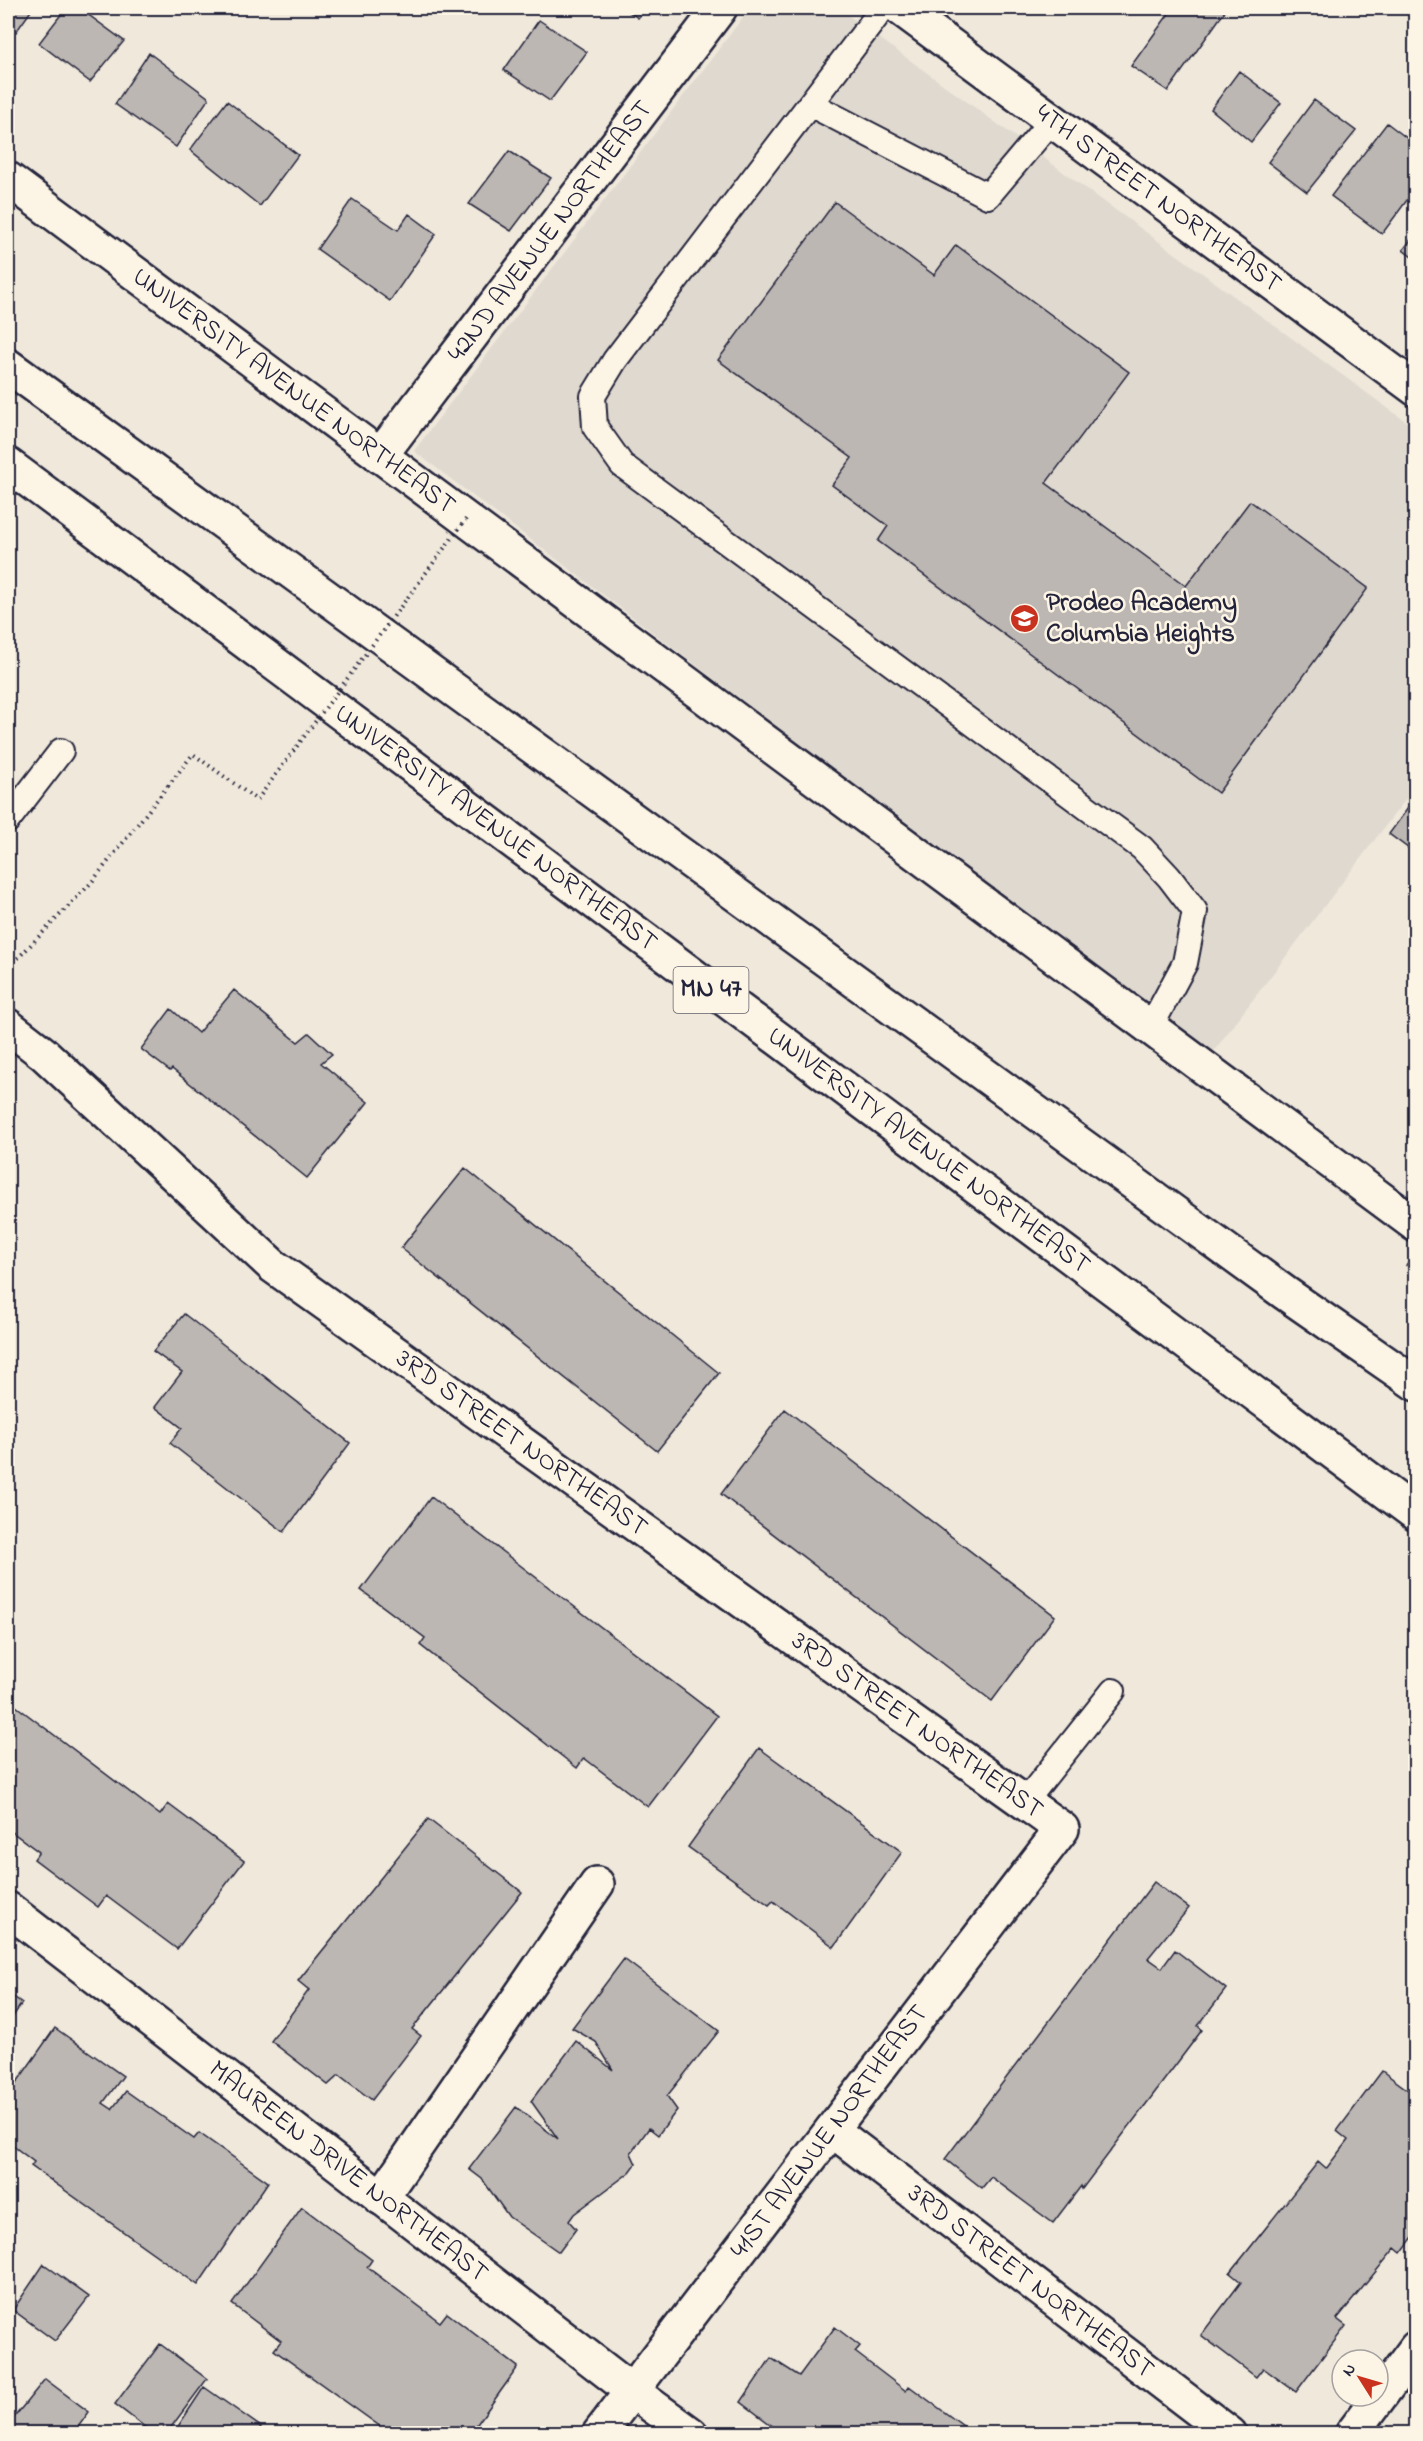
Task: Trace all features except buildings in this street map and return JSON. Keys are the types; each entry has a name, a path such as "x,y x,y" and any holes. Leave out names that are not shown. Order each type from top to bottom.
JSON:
{"street":[{"name":"42ND AVENUE NORTHEAST","path":"380,456 720,8"},
{"name":"4TH STREET NORTHEAST","path":"900,8 1416,389"},
{"name":"UNIVERSITY AVENUE NORTHEAST","path":"8,179 1416,1225"},
{"path":"8,366 1285,1293 1416,1384"},
{"name":"UNIVERSITY AVENUE NORTHEAST","path":"8,465 1416,1514"},
{"name":"3RD STREET NORTHEAST","path":"8,1026 44,1054 273,1266 1062,1829"},
{"name":"41ST AVENUE NORTHEAST","path":"598,2433 1062,1829"},
{"path":"381,2198 597,1884"},
{"name":"MAUREEN DRIVE NORTHEAST","path":"8,1909 632,2391 692,2433"},
{"name":"3RD STREET NORTHEAST","path":"832,2130 1230,2433"},
{"path":"1352,2433 1416,2348"}],"lane":[{"path":"883,8 615,360 593,396 595,427 622,465 1142,848 1169,877 1195,911 1185,963 1150,1028"},
{"path":"810,104 988,196 1052,120"},
{"path":"8,820 62,751"},
{"path":"1024,1803 1113,1691"}],"path":[{"path":"8,966 91,883 193,754 257,800 466,519"}],"shaded area":[{"name":"Prodeo Academy Columbia Heights","path":"750,8 838,8 1415,428 1415,787 1210,1056 414,451"}],"place":[{"name":"Prodeo Academy Columbia Heights","path":"1025,619"}]}
